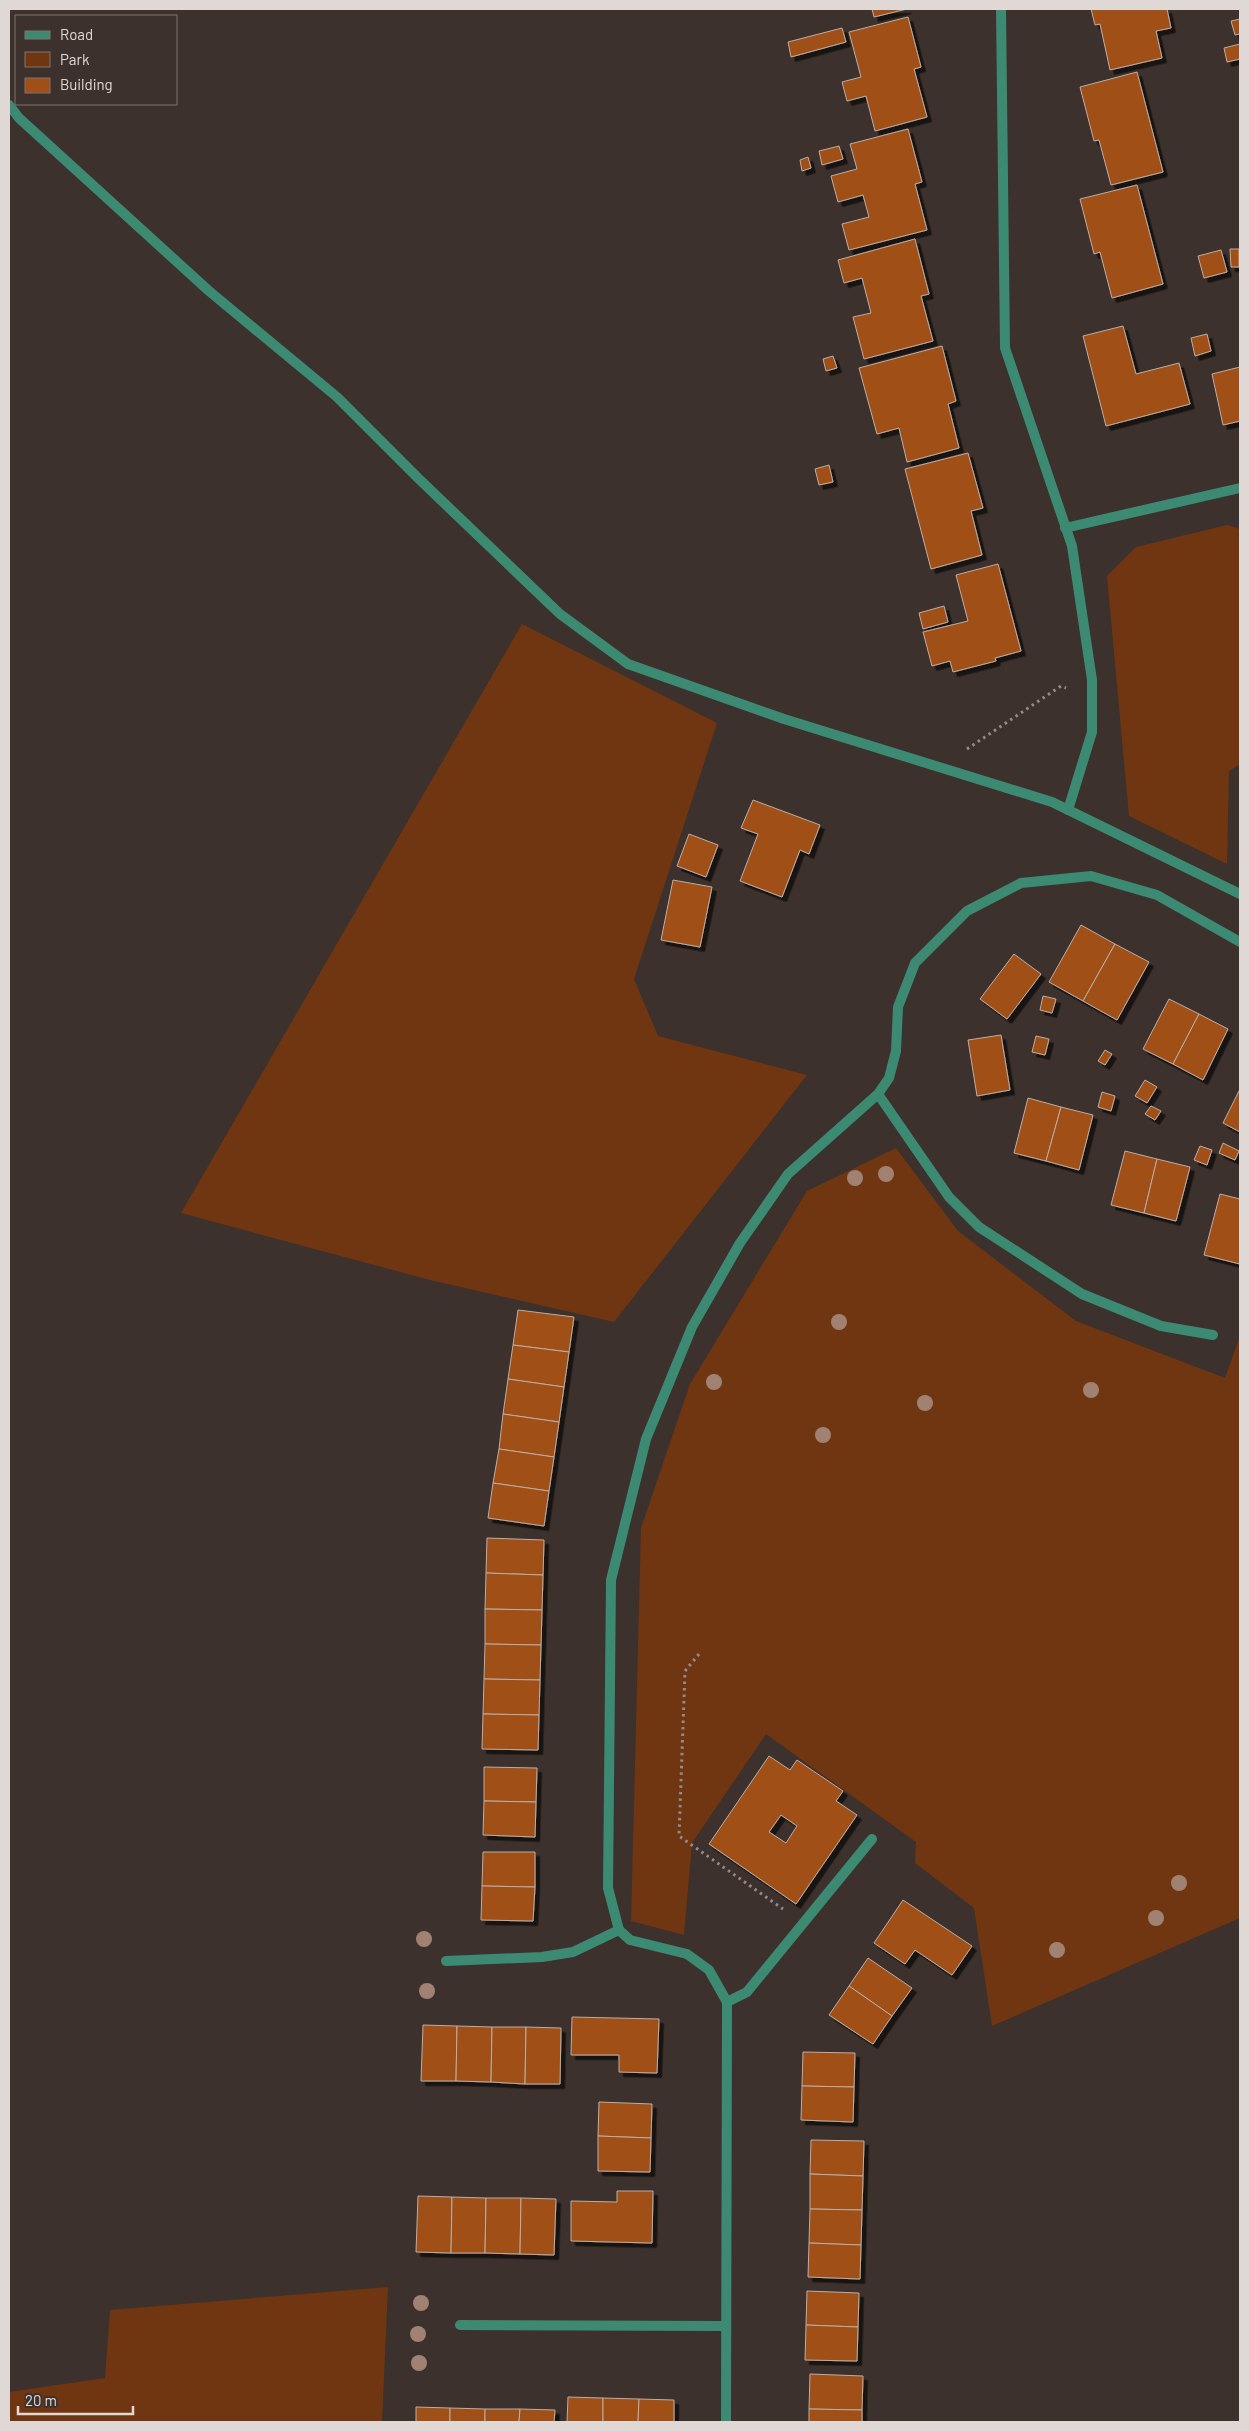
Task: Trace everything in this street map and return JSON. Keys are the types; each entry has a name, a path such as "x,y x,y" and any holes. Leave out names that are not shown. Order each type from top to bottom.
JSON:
{"street":[{"path":"1001,9 1002,295 1005,348 1072,546 1092,680 1092,732 1068,810"},
{"path":"9,105 19,118 209,291 337,397 419,479 560,614 628,664 784,718 1052,802 1240,894"},
{"path":"1065,528 1240,488"},
{"path":"726,2422 727,2002 709,1970 687,1954 630,1940 619,1930 608,1888 610,1580 646,1438 692,1327 740,1243 788,1174 878,1094 889,1078 896,1051 898,1007 915,963 967,910 1021,883 1091,876 1157,895 1240,942"},
{"path":"878,1094 949,1197 979,1227 1082,1294 1161,1326 1213,1335"},
{"path":"727,2002 747,1992 872,1839"},
{"path":"446,1961 542,1957 573,1952 619,1930"},
{"path":"460,2325 726,2326"}],"path":[{"path":"959,773 968,746 1061,686 1092,698"},
{"path":"699,1654 685,1671 679,1836 803,1923"}],"green space":[{"path":"1227,525 1240,529 1240,764 1229,771 1227,864 1129,816 1107,576 1136,547"},
{"path":"522,624 717,723 634,979 658,1036 807,1075 614,1322 430,1280 181,1213"},
{"path":"896,1148 958,1231 1076,1321 1225,1378 1240,1336 1240,1918 992,2026 974,1908 915,1863 916,1842 766,1734 692,1843 684,1935 631,1921 641,1528 690,1384 807,1191"},
{"path":"388,2287 382,2422 9,2422 9,2392 105,2378 110,2310"}],"building":[{"path":"872,9 907,9 874,17"},
{"path":"1091,9 1167,9 1171,28 1156,31 1162,58 1110,70 1100,24 1095,25"},
{"path":"908,17 921,67 914,69 927,117 875,131 866,96 847,101 842,82 861,77 849,32"},
{"path":"1240,19 1240,34 1235,35 1231,21"},
{"path":"842,28 846,42 791,57 788,42"},
{"path":"1240,44 1240,59 1227,62 1224,48"},
{"path":"1137,72 1163,172 1111,185 1099,140 1094,141 1080,87"},
{"path":"908,129 922,182 915,184 927,230 849,250 842,224 869,217 863,195 838,202 831,176 857,169 850,144"},
{"path":"839,146 843,159 822,165 819,151"},
{"path":"808,157 811,168 802,171 800,160"},
{"path":"1137,185 1163,284 1112,298 1100,252 1094,254 1080,199"},
{"path":"915,239 929,294 921,296 933,341 864,359 853,317 871,313 862,278 844,283 838,260"},
{"path":"1230,249 1239,249 1239,267 1231,267"},
{"path":"1221,250 1227,272 1204,278 1198,256"},
{"path":"1123,326 1136,374 1179,363 1190,404 1106,426 1083,336"},
{"path":"1207,334 1211,351 1195,356 1191,338"},
{"path":"942,346 956,401 948,404 959,448 907,462 899,428 877,434 859,368"},
{"path":"833,356 837,368 826,371 823,359"},
{"path":"1240,367 1240,421 1223,425 1212,374"},
{"path":"968,453 983,508 971,511 982,555 931,569 905,469"},
{"path":"829,465 833,482 819,485 815,469"},
{"path":"998,564 1021,651 995,658 996,661 953,672 950,661 932,666 923,632 968,621 956,575"},
{"path":"944,606 948,622 923,629 919,613"},
{"path":"753,800 820,825 809,854 800,850 782,897 740,881 758,834 741,828"},
{"path":"689,834 718,845 706,877 677,866"},
{"path":"673,880 712,887 700,947 661,940"},
{"path":"1081,925 1115,944 1083,1001 1049,982"},
{"path":"1115,944 1149,962 1117,1020 1083,1001"},
{"path":"1014,954 1041,974 1007,1019 980,999"},
{"path":"1043,996 1056,999 1052,1013 1040,1010"},
{"path":"1169,999 1199,1014 1173,1064 1143,1049"},
{"path":"1199,1014 1228,1029 1203,1080 1173,1064"},
{"path":"1001,1035 1010,1090 977,1096 968,1040"},
{"path":"1036,1036 1049,1039 1045,1055 1032,1052"},
{"path":"1105,1050 1112,1054 1105,1065 1098,1061"},
{"path":"1145,1080 1157,1087 1147,1103 1135,1096"},
{"path":"1240,1089 1240,1132 1223,1123"},
{"path":"1102,1092 1115,1096 1111,1111 1098,1107"},
{"path":"1028,1098 1061,1107 1046,1161 1014,1153"},
{"path":"1151,1106 1161,1111 1155,1120 1145,1114"},
{"path":"1061,1107 1093,1115 1079,1170 1046,1161"},
{"path":"1223,1143 1239,1151 1235,1160 1219,1153"},
{"path":"1200,1146 1212,1150 1207,1165 1194,1160"},
{"path":"1125,1151 1157,1159 1144,1213 1111,1205"},
{"path":"1157,1159 1190,1167 1176,1221 1144,1213"},
{"path":"1220,1194 1240,1199 1240,1264 1204,1255"},
{"path":"518,1310 574,1317 569,1352 513,1345"},
{"path":"513,1345 569,1352 564,1387 508,1379"},
{"path":"508,1379 564,1387 559,1422 503,1414"},
{"path":"503,1414 559,1422 554,1457 499,1449"},
{"path":"499,1449 554,1457 549,1491 493,1483"},
{"path":"493,1483 549,1491 544,1526 488,1518"},
{"path":"487,1538 544,1540 543,1575 486,1573"},
{"path":"486,1573 543,1575 542,1610 485,1609"},
{"path":"485,1609 542,1610 541,1645 485,1644"},
{"path":"485,1644 541,1645 540,1680 484,1679"},
{"path":"484,1679 540,1680 539,1715 483,1714"},
{"path":"483,1714 539,1715 538,1750 482,1749"},
{"path":"769,1756 790,1770 797,1760 843,1791 836,1801 857,1815 796,1904 709,1844","holes":["781,1815 797,1826 786,1843 769,1832"]},
{"path":"484,1767 537,1768 536,1802 484,1801"},
{"path":"484,1801 536,1802 535,1837 483,1835"},
{"path":"483,1852 535,1852 535,1887 482,1886"},
{"path":"482,1886 535,1887 533,1921 481,1920"},
{"path":"903,1900 972,1946 952,1975 915,1950 905,1964 874,1943"},
{"path":"868,1958 912,1988 892,2016 849,1986"},
{"path":"849,1986 892,2016 873,2044 829,2015"},
{"path":"572,2017 659,2019 657,2073 619,2072 619,2055 571,2055"},
{"path":"423,2025 457,2026 456,2081 421,2081"},
{"path":"457,2026 492,2027 491,2082 456,2081"},
{"path":"492,2027 526,2027 525,2084 491,2082"},
{"path":"526,2027 561,2028 560,2084 525,2084"},
{"path":"803,2052 855,2053 854,2087 802,2086"},
{"path":"802,2086 854,2087 853,2122 801,2120"},
{"path":"599,2102 652,2104 651,2138 598,2136"},
{"path":"598,2136 651,2138 650,2172 598,2171"},
{"path":"811,2140 864,2141 863,2176 810,2174"},
{"path":"810,2174 863,2176 862,2210 810,2209"},
{"path":"617,2191 653,2191 652,2243 571,2241 571,2201 617,2202"},
{"path":"418,2196 452,2197 451,2253 416,2252"},
{"path":"452,2197 486,2198 485,2253 451,2253"},
{"path":"486,2198 521,2198 520,2254 485,2253"},
{"path":"521,2198 556,2199 554,2255 520,2254"},
{"path":"810,2209 862,2210 861,2245 809,2243"},
{"path":"809,2243 861,2245 860,2279 808,2277"},
{"path":"807,2291 859,2293 858,2327 806,2325"},
{"path":"806,2325 858,2327 857,2361 805,2360"},
{"path":"810,2374 863,2376 862,2410 809,2409"},
{"path":"568,2397 603,2398 603,2422 567,2422"},
{"path":"603,2398 639,2399 638,2422 603,2422"},
{"path":"639,2399 674,2400 674,2422 638,2422"},
{"path":"416,2407 450,2408 450,2422 416,2422"},
{"path":"450,2408 485,2409 485,2422 450,2422"},
{"path":"485,2409 520,2409 519,2422 485,2422"},
{"path":"520,2409 555,2410 554,2422 519,2422"},
{"path":"809,2409 862,2410 862,2422 809,2422"}]}
